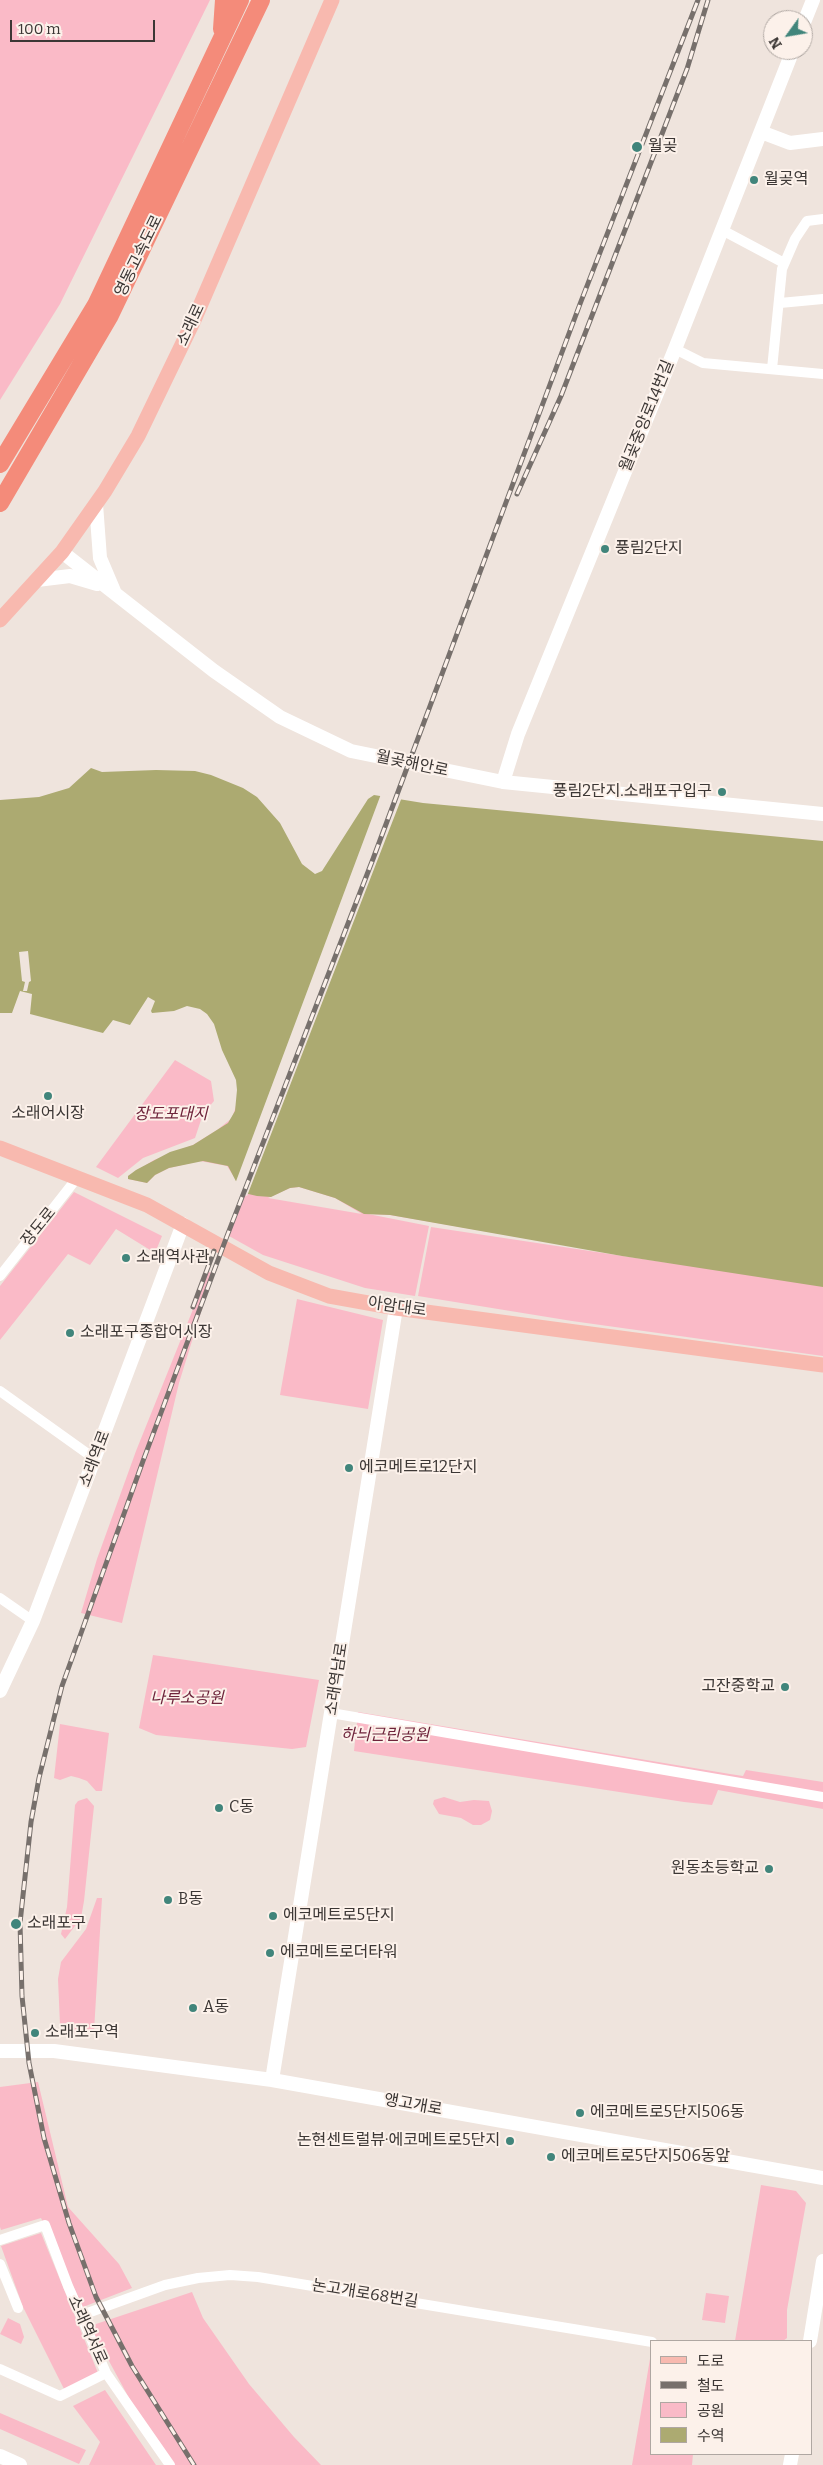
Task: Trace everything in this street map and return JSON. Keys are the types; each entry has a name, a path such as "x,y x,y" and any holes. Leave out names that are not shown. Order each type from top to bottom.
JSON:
{"highway":[{"path":"222,38 224,0"},
{"name":"영동고속도로","path":"0,464 96,305 240,0"},
{"name":"영동고속도로","path":"0,503 109,317 260,3"}],"main road":[{"name":"소래로","path":"4,615 62,552 96,504 138,436 194,320 332,0"},
{"name":"아암대로","path":"0,1148 147,1205 269,1273 329,1296 396,1308 823,1365"}],"street":[{"name":"월곶중앙로14번길","path":"503,782 518,734 675,349 789,60"},
{"path":"760,132 790,143 823,139"},
{"path":"772,369 784,263 795,239 807,221 823,219"},
{"path":"722,230 784,263"},
{"path":"780,303 823,298"},
{"path":"675,349 703,363 823,374"},
{"path":"96,504 100,558 112,591"},
{"name":"월곶해안로","path":"62,552 214,671 280,717 351,751 503,782 823,814"},
{"path":"37,580 63,576 79,577 112,591"},
{"name":"장도로","path":"0,1276 78,1178"},
{"name":"소래역로","path":"0,1691 33,1621 183,1224"},
{"name":"소래역남로","path":"272,2080 396,1308"},
{"path":"0,1391 94,1459"},
{"path":"0,1598 33,1621"},
{"path":"331,1713 823,1797"},
{"name":"앵고개로","path":"0,2051 54,2051 272,2080 823,2178"},
{"name":"소래역서로","path":"0,2240 44,2226 106,2373 170,2465"},
{"path":"810,2340 823,2262"},
{"path":"0,2264 18,2308"},
{"name":"논고개로68번길","path":"82,2315 165,2285 198,2278 230,2275 267,2278 650,2342"},
{"path":"0,2369 60,2396 106,2373"},
{"path":"0,2456 20,2465"}],"green space":[{"path":"0,0 210,0 60,304 0,400"},
{"name":"장도포대지","path":"175,1060 211,1081 214,1101 203,1114 195,1138 143,1158 118,1178 96,1167"},
{"path":"236,1106 823,1204 823,1356 572,1321 418,1296 431,1227 676,1264 390,1215 368,1214 429,1226 415,1296 365,1288 263,1255 229,1236 242,1193 245,1194 227,1166 200,1161 169,1168 155,1175 147,1183 128,1179 128,1176 154,1160 193,1145 232,1118","holes":["299,1187 335,1198 362,1214 268,1198 290,1188"]},
{"path":"74,1192 162,1236 155,1253 116,1229 90,1265 68,1254 0,1340 0,1286"},
{"path":"208,1272 213,1273 179,1383 122,1623 81,1613 97,1559 136,1451"},
{"path":"297,1299 383,1320 368,1409 280,1395"},
{"name":"나루소공원","path":"153,1655 319,1680 306,1747 292,1749 156,1735 139,1728"},
{"name":"하늬근린공원","path":"358,1712 743,1776 746,1770 823,1782 823,1809 718,1790 712,1805 684,1802 354,1751"},
{"path":"60,1724 109,1733 102,1791 96,1791 87,1781 79,1778 71,1776 60,1780 54,1778"},
{"path":"444,1797 460,1802 474,1800 489,1801 492,1811 490,1820 481,1825 473,1825 461,1818 439,1814 433,1804 434,1800"},
{"path":"87,1798 94,1806 84,1901 81,1918 65,1939 61,1934 67,1907 75,1805 78,1801"},
{"path":"97,1898 102,1898 94,2031 85,2037 68,2034 60,2025 58,1979 61,1962 86,1929"},
{"path":"38,2082 68,2207 119,2264 132,2288 83,2307 41,2218 1,2230 0,2227 0,2087"},
{"path":"761,2185 796,2191 806,2203 787,2310 787,2338 784,2340 735,2340"},
{"path":"41,2233 98,2373 64,2389 23,2307 1,2246"},
{"path":"192,2292 203,2318 249,2384 294,2437 321,2465 175,2465 135,2409 90,2326"},
{"path":"706,2293 729,2296 725,2323 702,2320"},
{"path":"8,2318 20,2324 24,2337 21,2344 0,2334"},
{"path":"650,2359 650,2455 693,2455 692,2465 632,2465"},
{"path":"105,2390 156,2465 89,2465 100,2442 73,2406"},
{"path":"0,2413 86,2450 79,2464 0,2429"}],"water":[{"path":"91,768 102,772 195,771 211,775 243,788 257,797 280,823 302,864 315,874 322,871 368,799 374,795 423,803 823,841 823,1287 622,1256 390,1215 364,1214 335,1198 299,1187 290,1188 271,1197 257,1196 244,1193 240,1189 228,1166 203,1161 169,1168 155,1175 147,1183 128,1179 128,1176 136,1170 170,1152 193,1145 228,1123 235,1111 237,1090 236,1080 222,1050 214,1024 207,1014 200,1009 187,1006 174,1011 152,1013 155,1001 148,997 130,1025 113,1020 103,1033 30,1014 32,994 20,991 12,1013 0,1013 0,800 39,797 69,788"}],"pier":[{"path":"381,794 402,797 247,1196 243,1195 235,1184"},
{"path":"28,951 31,981 27,991 23,991 25,982 22,981 19,952"}],"railway":[{"path":"194,2465 132,2366 96,2297 69,2223 44,2138 29,2063 22,1996 20,1923 31,1822 39,1778 62,1686 143,1461 227,1236 373,859 580,304 698,0"},
{"path":"517,494 561,396 687,69 708,0"},
{"path":"193,1307 214,1251"}],"place":[{"name":"월곶","path":"637,147"},
{"name":"월곶역","path":"754,180"},
{"name":"풍림2단지","path":"605,549"},
{"name":"풍림2단지.소래포구입구","path":"722,792"},
{"name":"소래어시장","path":"48,1096"},
{"name":"소래역사관","path":"126,1258"},
{"name":"소래포구종합어시장","path":"70,1333"},
{"name":"에코메트로12단지","path":"349,1468"},
{"name":"고잔중학교","path":"785,1687"},
{"name":"C동","path":"219,1808"},
{"name":"원동초등학교","path":"769,1869"},
{"name":"B동","path":"168,1900"},
{"name":"에코메트로5단지","path":"273,1916"},
{"name":"소래포구","path":"16,1924"},
{"name":"에코메트로더타워","path":"270,1953"},
{"name":"A동","path":"193,2008"},
{"name":"소래포구역","path":"35,2033"},
{"name":"에코메트로5단지506동","path":"580,2113"},
{"name":"논현센트럴뷰·에코메트로5단지","path":"510,2141"},
{"name":"에코메트로5단지506동앞","path":"551,2157"}]}
